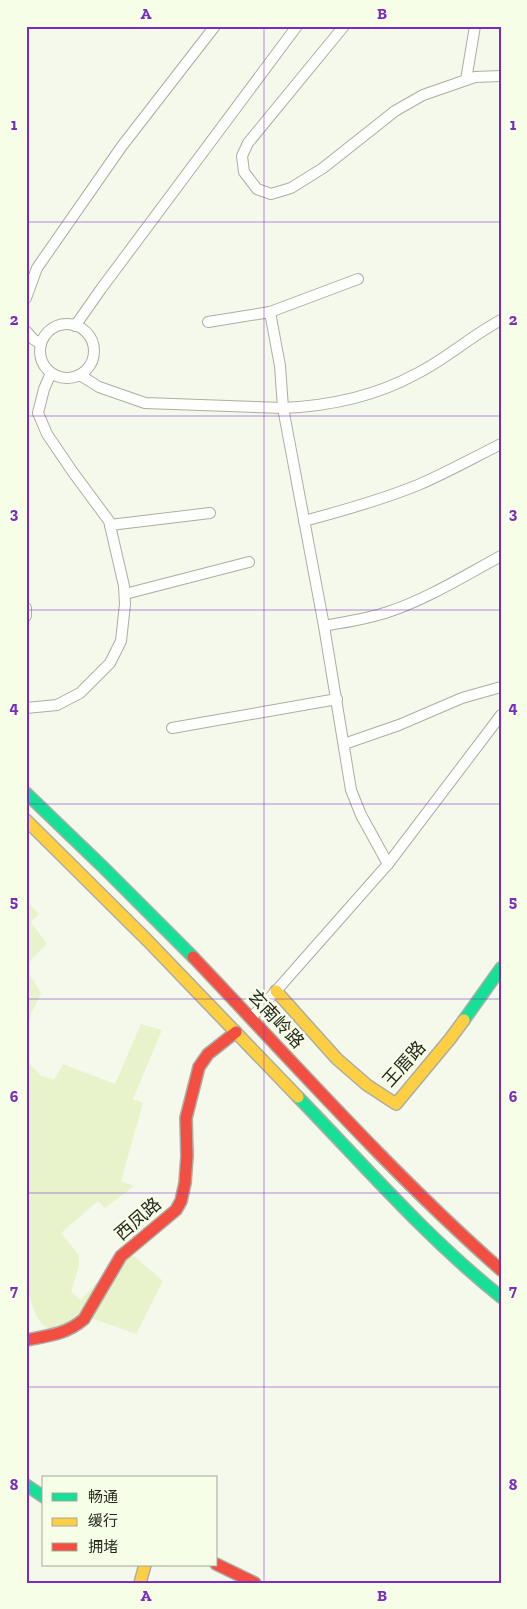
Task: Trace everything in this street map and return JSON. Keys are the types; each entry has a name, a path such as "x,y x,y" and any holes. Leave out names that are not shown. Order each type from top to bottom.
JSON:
{"main road":[{"name":"玄南岭路","path":"26,793 196,960 404,1179 501,1270"},
{"path":"26,820 127,918 445,1249 501,1296"},
{"name":"王厝路","path":"276,991 337,1059 367,1084 396,1104 450,1039 501,968"},
{"name":"西凤路","path":"26,1340 61,1334 75,1327 84,1319 121,1256 176,1210 185,1183 187,1156 186,1118 199,1067 208,1054 236,1032"},
{"path":"26,1485 42,1496"},
{"path":"218,1565 255,1583"},
{"path":"140,1583 146,1566"}],"street":[{"path":"26,298 37,268 42,260 122,146 216,26"},
{"path":"75,326 106,281 297,26"},
{"path":"344,26 248,143 242,156 244,172 257,189 271,194 291,188 323,168 395,111 423,95 476,77 501,76"},
{"path":"466,80 475,26"},
{"path":"208,322 270,312 358,279"},
{"path":"270,312 280,366 283,408 355,803 388,864"},
{"path":"80,374 98,387 146,403 283,408 321,405 382,389 418,374 470,338 501,320"},
{"path":"71,324 84,329 92,338 95,349 93,361 87,371 76,377 67,379 55,376 47,369 41,358 41,344 50,330 59,325 71,324"},
{"path":"26,331 41,344"},
{"path":"26,708 57,705 72,697 80,692 110,663 121,641 125,604 124,586 110,525 47,434 38,413 44,388 51,373"},
{"path":"304,522 350,509 416,486 501,444"},
{"path":"110,525 210,514"},
{"path":"324,626 372,616 398,608 501,556"},
{"path":"125,594 250,562"},
{"path":"26,608 26,616"},
{"path":"344,744 406,723 462,698 501,687"},
{"path":"172,728 337,699"},
{"path":"250,1018 388,864 501,715"}],"green space":[{"path":"26,900 39,914 31,922 47,944 26,965"},
{"path":"26,969 41,993 31,1014 26,1037"},
{"path":"141,1024 162,1030 133,1099 143,1103 121,1181 134,1186 105,1208 98,1201 61,1233 79,1255 79,1266 71,1292 81,1300 127,1250 163,1281 136,1334 85,1316 59,1329 49,1329 38,1319 26,1282 26,1060 40,1075 54,1080 63,1064 115,1084"}],"traffic: fast":[{"path":"26,793 193,957"},
{"path":"464,1020 501,968"},
{"path":"298,1097 422,1226 501,1297"},
{"path":"26,1485 42,1496"}],"traffic: slow":[{"path":"26,820 147,940 298,1097"},
{"path":"276,991 337,1059 367,1085 396,1104 464,1020"},
{"path":"140,1583 145,1566"}],"traffic: jam":[{"path":"193,957 382,1156 460,1233 501,1270"},
{"path":"26,1340 50,1336 64,1331 84,1319 121,1256 176,1210 181,1201 185,1183 187,1156 186,1118 199,1067 208,1054 236,1032"},
{"path":"218,1565 255,1583"}]}
